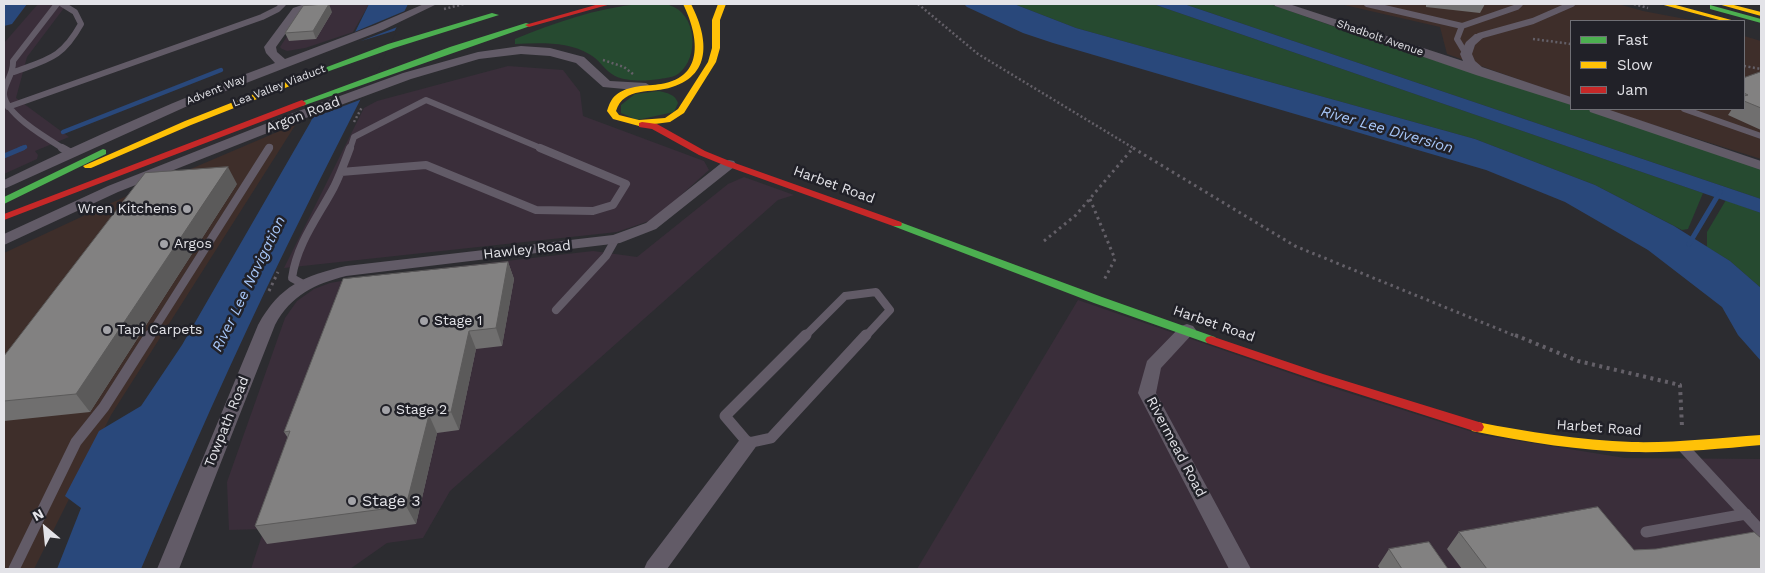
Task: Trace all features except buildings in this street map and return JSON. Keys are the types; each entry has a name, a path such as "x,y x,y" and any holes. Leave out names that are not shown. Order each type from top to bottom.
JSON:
{"main road":[{"path":"4,202 137,136 275,78 415,29 495,4"},
{"name":"Lea Valley Viaduct","path":"4,218 157,148 262,105 436,43 573,4"},
{"path":"4,218 256,119 404,71 496,34 606,4"},
{"path":"612,104 625,93 676,82 686,76 695,65 702,40 697,23 687,4"},
{"path":"677,139 673,120 681,112 712,66 716,46 716,14 722,4"},
{"path":"1664,4 1726,20"},
{"path":"1700,4 1761,21"},
{"path":"1722,4 1761,14"},
{"name":"Lea Valley Viaduct","path":"4,202 145,141 269,91 388,48 503,13"},
{"path":"1745,25 1761,30"},
{"path":"642,125 656,123 681,112 686,103 684,97 679,92 652,87"},
{"name":"Harbet Road","path":"612,104 611,110 614,116 620,120 654,126 702,153 729,164 928,235 1092,297 1319,377 1473,426 1518,435 1613,446 1682,446 1761,440"}],"street":[{"path":"283,64 272,53 270,47 297,10 315,4"},
{"name":"Advent Way","path":"4,185 70,153 214,90 332,47 395,22 432,4"},
{"name":"Shadbolt Avenue","path":"1279,4 1570,101"},
{"path":"1479,36 1470,44 1466,54 1470,63 1480,72"},
{"name":"Argon Road","path":"4,240 113,189 298,116 404,71 492,53 537,50 580,60 607,84"},
{"path":"612,104 605,91 607,84 652,87"},
{"path":"1599,110 1761,166"},
{"name":"Hawley Road","path":"303,284 314,279 346,271 615,240 651,226 729,164"},
{"name":"Towpath Road","path":"168,569 230,412 272,316 282,301 303,284"},
{"name":"Rivermead Road","path":"1187,330 1153,366 1147,393 1240,569"},
{"path":"655,569 748,443"}],"lane":[{"path":"57,4 13,61 14,72 5,91 4,101 8,107 28,123 70,153"},
{"path":"14,72 50,59 70,44 81,24 75,12 62,4"},
{"path":"8,107 262,17 278,9 283,4"},
{"path":"1367,4 1462,26 1517,7 1520,4"},
{"path":"1479,36 1532,21 1572,4"},
{"path":"1462,26 1457,38 1466,54"},
{"path":"303,284 292,278 293,267 319,212 341,172 354,137 426,100 626,184 614,205 593,211 536,210 426,165 341,172"},
{"path":"1687,110 1761,136"},
{"path":"14,569 76,442 104,407 270,146"},
{"path":"556,310 606,256 615,240"},
{"path":"876,292 890,310 771,438 748,443 725,416 845,296 876,292"},
{"path":"1682,446 1761,531"},
{"path":"1646,532 1746,514"}],"path":[{"path":"918,4 978,54 1295,246 1578,361 1680,385 1682,446"},
{"path":"1533,39 1570,44"},
{"path":"596,58 631,71 633,74 628,80"},
{"path":"1745,66 1761,68"},
{"path":"1044,241 1076,215 1133,148"},
{"path":"1090,199 1115,259 1092,297"}],"shaded area":[{"path":"38,4 67,4 27,57 16,98 69,137 35,151 38,155 37,159 4,174 4,43"},
{"path":"308,4 369,4 353,32 305,48 287,51 282,49 280,47"},
{"path":"1340,4 1618,4 1691,20 1570,20 1570,98 1447,54 1440,27"},
{"path":"1745,36 1761,41 1761,159 1606,110 1745,110"},
{"path":"508,66 563,70 580,92 583,116 704,161 709,170 660,214 649,221 617,232 284,268 364,108 377,101"},
{"path":"296,124 111,415 34,569 4,569 4,253 111,203"},
{"path":"744,177 794,195 778,200 450,491 423,538 387,543 350,569 251,569 264,529 229,530 227,482 285,318 297,301 314,289 330,283 358,278 593,251 637,257 728,184"},
{"path":"1078,300 1327,386 1482,435 1625,458 1761,459 1761,569 917,569"}],"green space":[{"path":"658,3 669,5 685,17 690,26 692,47 690,58 678,74 667,78 649,80 626,79 611,74 589,54 572,47 534,43 515,44 515,39 560,22 607,9"},
{"path":"1014,4 1153,4 1703,193 1688,229 1682,230 1595,185 1475,139 1076,28"},
{"path":"1184,4 1270,4 1395,48 1570,103 1570,110 1591,110 1713,150 1761,169 1761,199"},
{"path":"659,91 670,94 677,100 678,103 674,112 637,120 621,113 621,105 635,94"},
{"path":"1726,200 1761,213 1761,288 1730,261 1707,247 1707,232"}],"water":[{"name":"River Lee Navigation","path":"369,4 408,4 301,217 248,328 193,448 141,569 57,569 81,508 65,496 99,431 141,406 182,345 310,123"},
{"name":"River Lee Diversion","path":"964,4 1014,4 1076,28 1475,139 1595,185 1674,226 1730,261 1761,288 1761,361 1738,335 1722,307 1648,250 1565,202 1486,170 1053,43 1023,33"},
{"path":"1153,4 1184,4 1761,199 1761,213"}],"pier":[{"path":"407,10 400,26 361,41 397,30 365,98 309,119 352,33"}],"waterway":[{"path":"4,19 16,4"},
{"path":"63,132 221,70"},
{"path":"20,149 25,147"},
{"path":"4,156 23,148"},
{"path":"1689,244 1720,192"}],"traffic: fast":[{"path":"1713,7 1761,21"},
{"path":"315,73 391,46 495,15"},
{"path":"302,103 453,49 529,25"},
{"path":"4,201 103,152"},
{"path":"897,224 1098,300 1211,340"}],"traffic: slow":[{"path":"687,4 700,39 700,50 692,71 683,79 670,85 635,90 619,96 614,102 611,111 616,117 639,123 667,120 681,111 712,62 716,48 716,20 722,4"},
{"path":"1664,4 1727,20"},
{"path":"1722,4 1761,14"},
{"path":"88,166 188,123 315,73"},
{"path":"1477,427 1544,439 1631,447 1761,440"}],"traffic: jam":[{"path":"529,25 607,4"},
{"path":"5,217 302,103"},
{"path":"642,125 654,126 702,153 729,164 897,224"},
{"path":"1211,340 1319,377 1477,427"}],"place":[{"name":"Wren Kitchens","path":"187,209"},
{"name":"Argos","path":"164,244"},
{"name":"Stage 1","path":"424,321"},
{"name":"Tapi Carpets","path":"107,330"},
{"name":"Stage 2","path":"386,410"},
{"name":"Stage 3","path":"352,501"}]}
